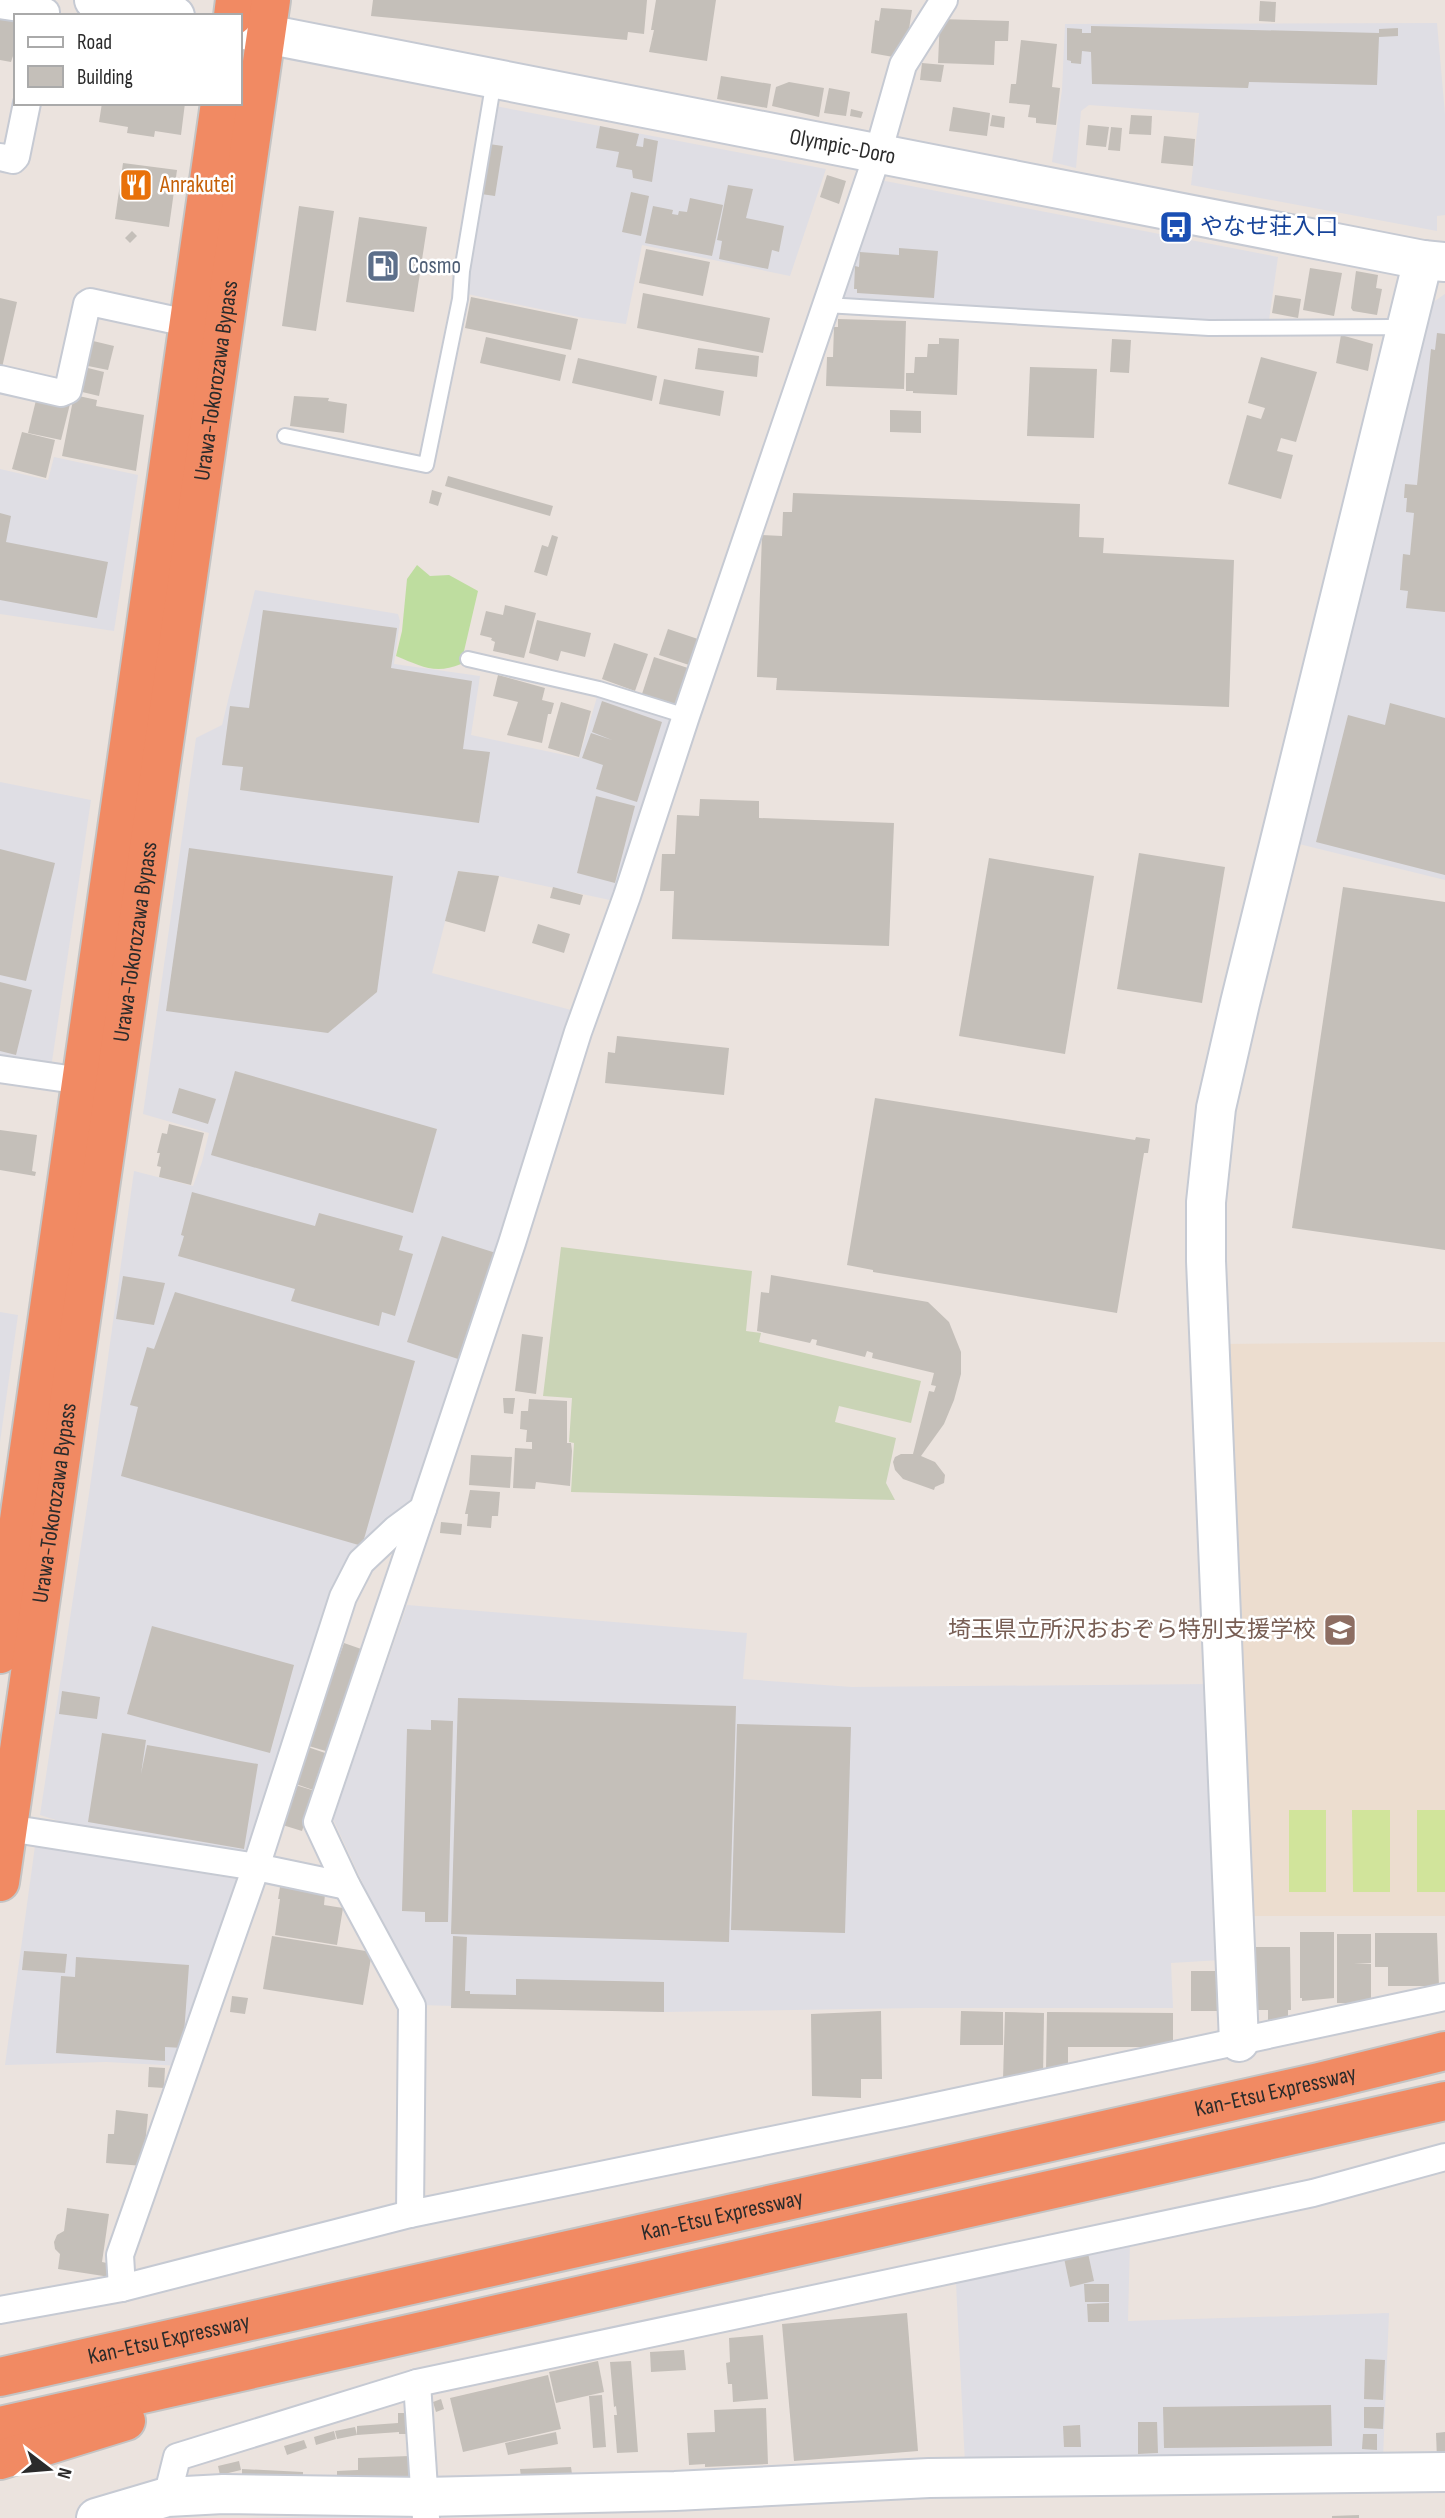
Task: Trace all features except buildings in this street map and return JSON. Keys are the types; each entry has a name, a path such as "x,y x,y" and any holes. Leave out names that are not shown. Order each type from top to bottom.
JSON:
{"highway":[{"name":"Urawa-Tokorozawa Bypass","path":"0,1882 98,1217 259,21"},
{"name":"Urawa-Tokorozawa Bypass","path":"0,1654 220,105"},
{"name":"Kan-Etsu Expressway","path":"0,2377 1319,2082 1445,2051"},
{"name":"Kan-Etsu Expressway","path":"0,2426 1445,2101"},
{"path":"0,2460 426,2330"}],"street":[{"path":"94,0 165,14"},
{"path":"410,2214 412,2006 347,1886 317,1822 512,1243 578,1032 627,896 878,153 903,65 944,0"},
{"path":"0,5 46,9"},
{"name":"Olympic-Doro","path":"259,21 494,78 1434,261"},
{"path":"0,157 13,160 16,157 27,105"},
{"path":"1240,2042 1207,1275 1206,1202 1216,1108 1406,330 1434,261"},
{"path":"0,379 61,393 68,390 87,304 90,302 187,323"},
{"path":"0,1069 82,1081"},
{"path":"122,2288 120,2255 256,1867 343,1597 361,1562 396,1529 423,1510"},
{"path":"8,1828 256,1867 347,1886"},
{"path":"0,2310 122,2288 410,2214 904,2113 1445,1997"},
{"path":"167,2497 177,2457 417,2383 1312,2193 1445,2157"},
{"path":"417,2383 425,2508"},
{"path":"96,2518 167,2497 223,2494 425,2508 675,2491 929,2478 1445,2472"}],"lane":[{"path":"285,436 426,465 460,299 462,271 494,78"},
{"path":"826,305 1209,328 1391,327 1406,330"},
{"path":"468,659 599,689 686,716"}],"shaded area":[{"path":"1437,23 1445,114 1445,215 1437,216 1437,231 1191,185 1199,113 1089,105 1081,111 1076,168 1052,162 1062,90 1065,24"},
{"path":"495,106 826,169 790,276 642,245 626,324 467,294"},
{"path":"880,180 1278,257 1269,320 1128,320 847,299 841,292"},
{"path":"1445,294 1445,880 1295,843 1429,305"},
{"path":"54,457 138,475 114,631 0,614 0,469 48,480"},
{"path":"255,590 398,614 400,621 394,664 480,676 471,735 579,758 597,697 670,720 675,729 619,902 499,876 458,871 432,973 575,1011 415,1504 360,1555 253,1849 245,1857 113,1838 40,1815 90,1487 134,1171 193,1186 209,1133 143,1114 196,738 222,725"},
{"path":"0,782 91,800 51,1068 0,1063"},
{"path":"0,1312 18,1315 0,1442"},
{"name":"埼玉県立所沢おおぞら特別支援学校","path":"1445,1342 1445,1916 1249,1916 1220,1344"},
{"path":"407,1605 747,1633 743,1679 852,1687 1210,1684 1221,1960 1171,1963 1173,2008 664,2012 419,2005 333,1819"},
{"path":"35,1846 242,1880 181,2066 106,2062 5,2065"},
{"path":"1130,2241 1128,2321 1389,2313 1383,2458 965,2464 956,2283"},
{"path":"408,2517 408,2518 246,2518"}],"green space":[{"path":"417,565 430,576 449,575 478,591 461,664 436,669 396,656 402,631 407,579"},
{"path":"561,1247 752,1271 746,1331 761,1333 759,1342 921,1381 911,1423 839,1406 835,1422 896,1438 886,1483 895,1500 571,1492 574,1443 569,1442 572,1398 543,1396"},
{"path":"1289,1810 1326,1810 1326,1892 1289,1892"},
{"path":"1352,1810 1390,1810 1390,1892 1353,1892"},
{"path":"1417,1810 1445,1810 1445,1892 1417,1892"}],"place":[{"name":"Anrakutei","path":"136,185"},
{"name":"やなせ荘入口","path":"1176,227"},
{"name":"Cosmo","path":"383,266"},
{"name":"埼玉県立所沢おおぞら特別支援学校","path":"1340,1630"}]}
